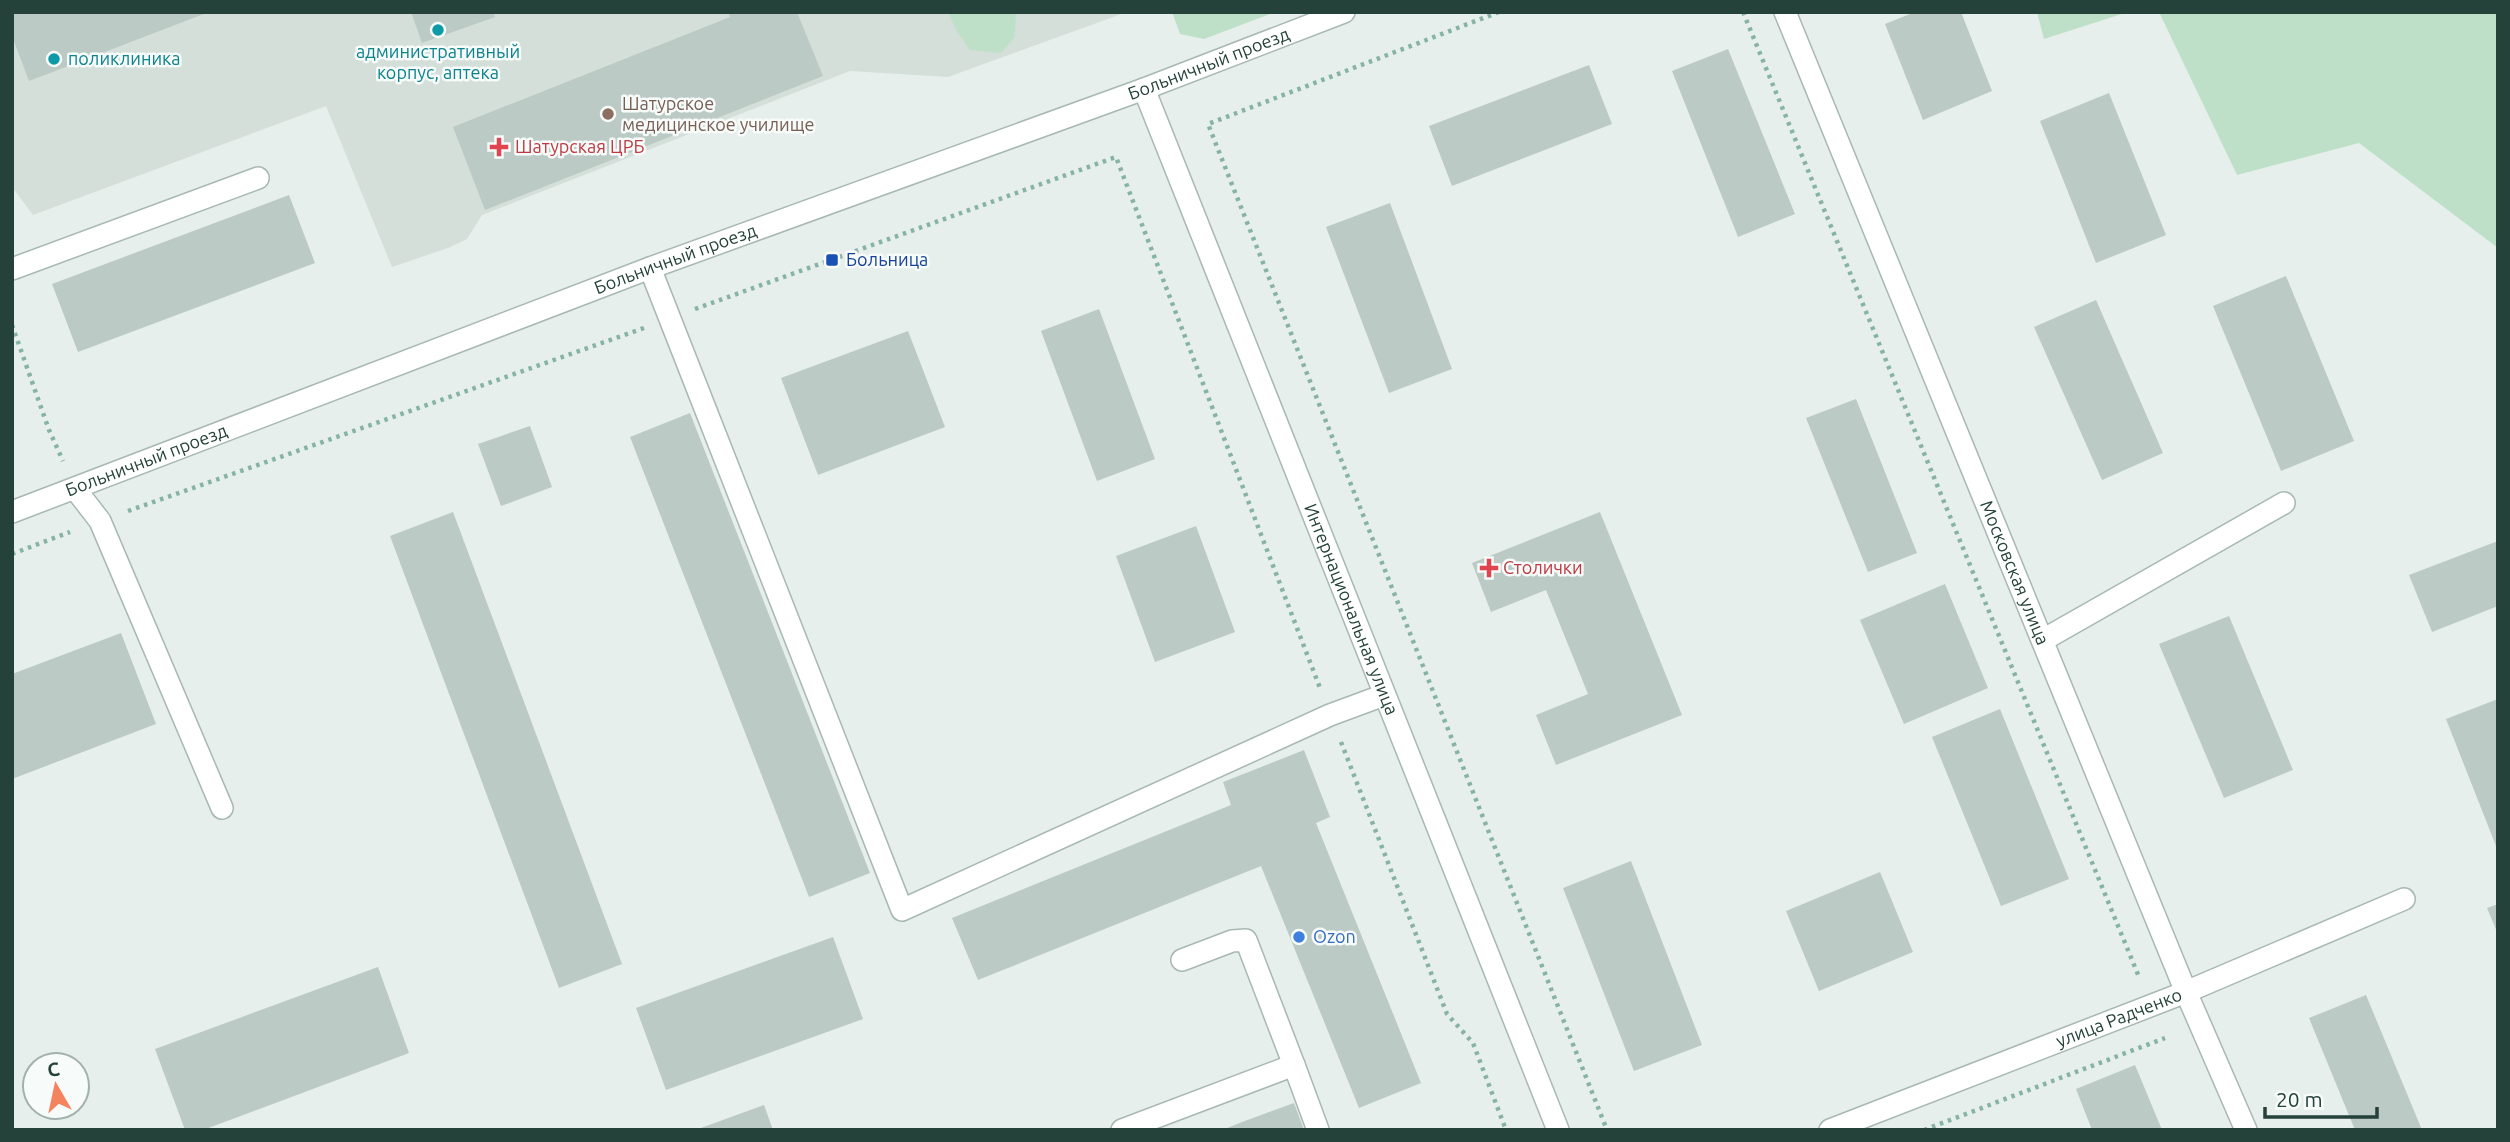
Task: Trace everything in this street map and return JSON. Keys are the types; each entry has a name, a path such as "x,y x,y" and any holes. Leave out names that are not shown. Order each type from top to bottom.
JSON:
{"street":[{"name":"Больничный проезд","path":"12,512 650,268 1144,89 1344,12"},
{"name":"Московская улица","path":"1785,12 2186,992 2246,1130"},
{"name":"Интернациональная улица","path":"1144,89 1558,1130"},
{"path":"12,269 258,178"},
{"path":"650,268 902,910 1331,715 1384,695"},
{"path":"76,489 100,520 222,808"},
{"path":"2043,640 2284,503"},
{"name":"улица Радченко","path":"1830,1130 2186,992 2404,899"},
{"path":"1182,960 1232,941 1246,940 1318,1130"},
{"path":"1122,1130 1294,1065"}],"path":[{"path":"1499,12 1208,124 1607,1130"},
{"path":"1743,12 2139,977"},
{"path":"12,554 100,520 669,319 1116,157 1447,1014 1473,1044 1506,1130"},
{"path":"12,325 49,430 76,489"},
{"path":"1924,1130 2165,1038"}],"shaded area":[{"name":"Шатурская ЦРБ","path":"12,12 1127,12 948,77 850,71 482,215 467,239 392,267 326,106 33,215 12,187"}],"green space":[{"path":"948,12 1016,12 1015,37 1001,53 970,50"},
{"path":"1172,12 1275,12 1204,39 1180,34"},
{"path":"2037,12 2128,12 2044,39"},
{"path":"2159,12 2498,12 2498,248 2359,143 2237,175"}],"building":[{"name":"поликлиника","path":"12,12 209,12 29,81 12,36"},
{"name":"административный корпус, аптека","path":"411,12 493,12 495,17 422,43"},
{"name":"Шатурское медицинское училище","path":"728,12 797,12 823,76 485,210 453,127 730,17"},
{"path":"1915,12 1961,12 1992,91 1923,120 1885,24"},
{"path":"1728,49 1795,214 1738,237 1672,71"},
{"path":"1589,65 1612,124 1452,186 1429,126"},
{"path":"2109,93 2166,235 2096,263 2040,121"},
{"path":"289,195 315,263 78,352 52,284"},
{"path":"1390,203 1452,369 1389,393 1326,227"},
{"path":"2286,276 2354,441 2281,471 2213,306"},
{"path":"2096,300 2163,453 2102,480 2034,327"},
{"path":"1099,309 1155,459 1097,481 1041,331"},
{"path":"908,331 945,427 818,475 781,378"},
{"path":"1856,399 1917,553 1868,572 1806,418"},
{"path":"690,413 870,873 809,897 630,437"},
{"path":"530,426 552,487 501,506 478,444"},
{"path":"453,512 622,964 559,988 390,536"},
{"path":"1600,512 1682,715 1556,765 1536,715 1588,694 1546,590 1491,612 1472,563"},
{"path":"1196,526 1235,632 1155,662 1116,556"},
{"path":"2498,541 2498,606 2432,632 2409,575"},
{"path":"1945,584 1988,688 1904,724 1860,620"},
{"path":"2229,616 2293,770 2224,798 2159,644"},
{"path":"121,633 156,724 12,779 12,674"},
{"path":"2498,699 2498,851 2446,719"},
{"path":"2000,709 2069,879 2001,906 1932,737"},
{"path":"1304,750 1330,817 1316,823 1421,1083 1359,1108 1261,866 978,980 952,918 1231,805 1223,782"},
{"path":"1631,861 1702,1045 1634,1071 1563,888"},
{"path":"1880,872 1913,952 1819,991 1786,911"},
{"path":"2498,904 2498,934 2487,908"},
{"path":"833,937 863,1019 666,1090 636,1008"},
{"path":"378,967 409,1053 203,1130 185,1130 155,1049"},
{"path":"2366,995 2422,1130 2355,1130 2309,1018"},
{"path":"2135,1065 2162,1130 2092,1130 2076,1089"},
{"path":"1294,1103 1304,1130 1222,1130 1242,1122"},
{"path":"764,1105 773,1130 698,1130 698,1129"}],"place":[{"name":"административный корпус, аптека","path":"438,30"},
{"name":"поликлиника","path":"54,59"},
{"name":"Шатурское медицинское училище","path":"608,114"},
{"name":"Шатурская ЦРБ","path":"499,147"},
{"name":"Больница","path":"832,260"},
{"name":"Столички","path":"1489,568"},
{"name":"Ozon","path":"1299,937"}]}
